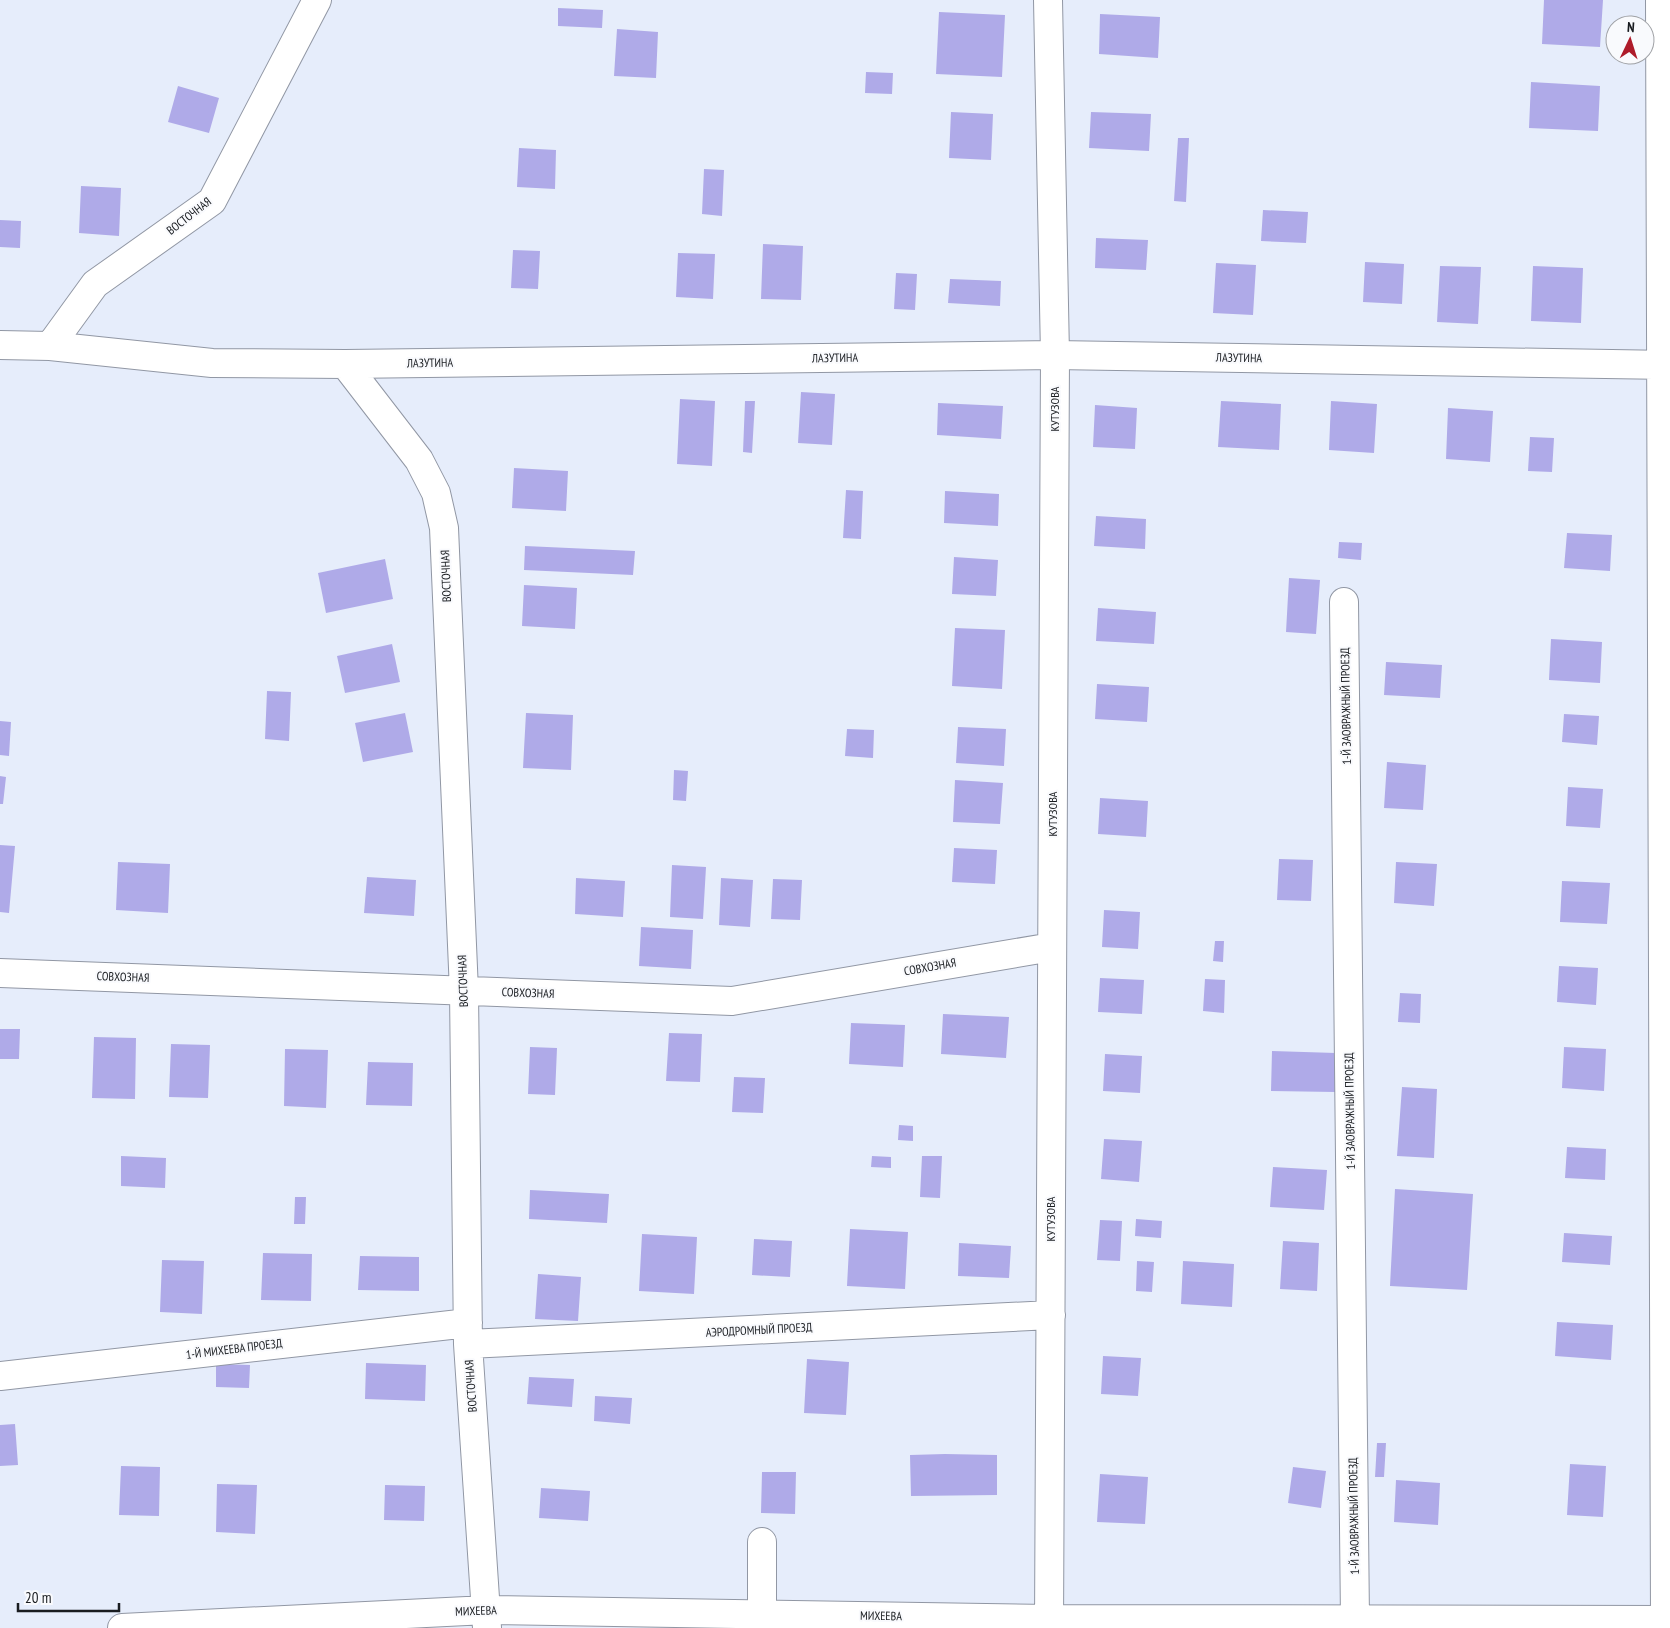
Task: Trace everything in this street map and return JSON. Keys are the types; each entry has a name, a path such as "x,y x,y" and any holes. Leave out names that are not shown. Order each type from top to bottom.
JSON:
{"street":[{"name":"ВОСТОЧНАЯ","path":"50,346 95,284 212,201 317,0"},
{"name":"КУТУЗОВА","path":"1048,0 1055,355 1049,1624"},
{"path":"1660,0 1665,364 1668,1620"},
{"name":"ЛАЗУТИНА","path":"0,345 50,346 212,363 345,364 1055,355 1665,364"},
{"name":"ВОСТОЧНАЯ","path":"345,364 419,460 436,493 444,528 464,990 468,1333 487,1619"},
{"name":"1-Й ЗАОВРАЖНЫЙ ПРОЕЗД","path":"1344,602 1355,1620"},
{"name":"СОВХОЗНАЯ","path":"0,972 732,1001 1052,947"},
{"name":"АЭРОДРОМНЫЙ ПРОЕЗД","path":"468,1333 1050,1315"},
{"name":"1-Й МИХЕЕВА ПРОЕЗД","path":"0,1376 468,1333"},
{"path":"762,1542 762,1614"},
{"name":"МИХЕЕВА","path":"122,1628 762,1614 1049,1624 1355,1620 1668,1620"}],"building":[{"path":"1544,0 1603,0 1600,47 1542,44"},
{"path":"558,8 603,10 602,28 558,26"},
{"path":"939,12 1005,15 1002,77 936,74"},
{"path":"1100,14 1160,17 1158,58 1099,54"},
{"path":"617,29 658,32 656,78 614,76"},
{"path":"866,72 893,73 892,94 865,93"},
{"path":"1531,82 1600,86 1598,131 1529,128"},
{"path":"178,86 219,98 209,133 168,122"},
{"path":"951,112 993,114 991,160 949,158"},
{"path":"1091,112 1151,114 1149,151 1089,148"},
{"path":"1178,138 1189,138 1186,202 1174,201"},
{"path":"519,148 556,150 555,189 517,187"},
{"path":"704,169 724,170 722,216 702,214"},
{"path":"81,186 121,188 119,236 79,233"},
{"path":"1263,210 1308,212 1306,243 1261,241"},
{"path":"0,220 21,221 20,248 0,247"},
{"path":"1096,238 1148,240 1146,270 1095,268"},
{"path":"763,244 803,246 801,300 761,299"},
{"path":"513,250 540,251 538,289 511,288"},
{"path":"678,253 715,254 713,299 676,297"},
{"path":"1365,262 1404,264 1402,304 1363,302"},
{"path":"1216,263 1256,265 1253,315 1213,313"},
{"path":"1440,266 1481,267 1478,324 1437,322"},
{"path":"1533,266 1583,268 1581,323 1531,321"},
{"path":"896,273 917,274 915,310 894,309"},
{"path":"950,279 1001,281 1000,306 948,303"},
{"path":"801,392 835,394 832,445 798,443"},
{"path":"680,399 715,401 712,466 677,464"},
{"path":"745,401 755,401 752,453 743,452"},
{"path":"1221,401 1281,404 1279,450 1218,447"},
{"path":"1331,401 1377,404 1374,453 1329,450"},
{"path":"938,403 1003,406 1001,439 937,435"},
{"path":"1095,405 1137,408 1135,449 1093,447"},
{"path":"1448,408 1493,411 1490,462 1446,459"},
{"path":"1530,437 1554,438 1552,472 1528,471"},
{"path":"514,468 568,471 566,511 512,508"},
{"path":"846,490 863,491 861,539 843,538"},
{"path":"945,491 999,494 998,526 944,523"},
{"path":"1096,516 1146,519 1145,549 1094,546"},
{"path":"1567,533 1612,535 1610,571 1564,568"},
{"path":"1339,542 1362,543 1361,560 1338,558"},
{"path":"525,546 635,551 633,575 524,570"},
{"path":"954,557 998,560 996,596 952,594"},
{"path":"385,559 393,599 326,613 318,573"},
{"path":"1289,578 1320,580 1316,634 1286,632"},
{"path":"524,585 577,588 575,629 522,626"},
{"path":"1098,608 1156,612 1154,644 1096,641"},
{"path":"955,628 1005,630 1002,689 952,686"},
{"path":"1551,639 1602,642 1600,683 1549,680"},
{"path":"392,644 400,682 345,693 337,656"},
{"path":"1386,662 1442,665 1440,698 1384,695"},
{"path":"1097,684 1149,687 1147,722 1095,719"},
{"path":"267,691 291,692 289,741 265,739"},
{"path":"405,713 413,752 363,762 355,723"},
{"path":"526,713 573,715 571,770 523,768"},
{"path":"1564,714 1599,716 1597,745 1562,742"},
{"path":"0,721 11,722 9,756 0,755"},
{"path":"958,727 1006,729 1004,766 956,763"},
{"path":"847,729 874,730 873,758 845,756"},
{"path":"1387,762 1426,765 1423,810 1384,808"},
{"path":"674,770 688,771 686,801 673,800"},
{"path":"0,776 6,777 3,804 0,804"},
{"path":"955,780 1003,783 1000,824 953,822"},
{"path":"1568,787 1603,789 1600,828 1566,826"},
{"path":"1100,798 1148,801 1146,837 1098,834"},
{"path":"0,845 15,846 9,913 0,912"},
{"path":"954,848 997,850 995,884 952,882"},
{"path":"1279,859 1313,860 1311,901 1277,900"},
{"path":"118,862 170,864 168,913 116,910"},
{"path":"1396,862 1437,864 1434,906 1394,903"},
{"path":"672,865 706,867 703,919 670,917"},
{"path":"367,877 416,880 414,916 364,913"},
{"path":"576,878 625,881 623,917 575,914"},
{"path":"721,878 753,880 750,927 719,925"},
{"path":"773,879 802,880 800,920 771,919"},
{"path":"1562,881 1610,883 1607,924 1560,922"},
{"path":"1104,910 1140,912 1138,949 1102,947"},
{"path":"641,927 693,930 691,969 639,966"},
{"path":"1215,941 1224,941 1223,962 1213,961"},
{"path":"1559,966 1598,968 1596,1005 1557,1002"},
{"path":"1100,978 1144,980 1142,1014 1098,1012"},
{"path":"1205,979 1225,980 1224,1013 1203,1011"},
{"path":"1400,993 1421,994 1420,1023 1398,1022"},
{"path":"943,1014 1009,1017 1006,1058 941,1054"},
{"path":"851,1023 905,1025 903,1067 849,1064"},
{"path":"0,1029 20,1029 19,1059 0,1059"},
{"path":"669,1033 702,1034 700,1082 666,1081"},
{"path":"94,1037 136,1038 135,1099 92,1098"},
{"path":"171,1044 210,1045 208,1098 169,1097"},
{"path":"530,1047 557,1048 555,1095 528,1094"},
{"path":"1564,1047 1606,1049 1604,1091 1562,1088"},
{"path":"285,1049 328,1050 326,1108 284,1106"},
{"path":"1272,1051 1336,1053 1335,1092 1271,1091"},
{"path":"1105,1054 1142,1056 1140,1093 1103,1091"},
{"path":"368,1062 413,1063 412,1106 366,1105"},
{"path":"734,1077 765,1078 763,1113 732,1112"},
{"path":"1402,1087 1437,1089 1434,1158 1397,1156"},
{"path":"899,1125 913,1126 913,1141 898,1140"},
{"path":"1104,1139 1142,1141 1139,1182 1101,1179"},
{"path":"1567,1147 1606,1149 1605,1180 1565,1178"},
{"path":"121,1156 166,1158 165,1188 121,1186"},
{"path":"872,1156 891,1157 891,1168 871,1167"},
{"path":"922,1156 942,1156 940,1198 920,1197"},
{"path":"1273,1167 1327,1170 1324,1210 1270,1207"},
{"path":"1395,1189 1473,1194 1467,1290 1390,1286"},
{"path":"530,1190 609,1194 607,1223 529,1219"},
{"path":"295,1197 306,1197 305,1224 294,1224"},
{"path":"1136,1219 1162,1221 1161,1238 1135,1236"},
{"path":"1100,1220 1122,1221 1120,1261 1097,1260"},
{"path":"850,1229 908,1232 905,1289 847,1286"},
{"path":"1564,1233 1612,1236 1610,1265 1562,1262"},
{"path":"642,1234 697,1237 694,1294 639,1291"},
{"path":"754,1239 792,1241 790,1277 752,1275"},
{"path":"1283,1241 1319,1243 1317,1291 1280,1289"},
{"path":"959,1243 1011,1246 1009,1278 958,1276"},
{"path":"263,1253 312,1254 311,1301 261,1300"},
{"path":"360,1256 419,1257 419,1291 358,1290"},
{"path":"162,1260 204,1261 202,1314 160,1312"},
{"path":"1137,1261 1154,1262 1152,1292 1136,1291"},
{"path":"1183,1261 1234,1264 1232,1307 1181,1304"},
{"path":"538,1274 581,1277 578,1321 535,1319"},
{"path":"1557,1322 1613,1325 1611,1360 1555,1356"},
{"path":"1103,1356 1141,1358 1138,1396 1101,1394"},
{"path":"807,1359 849,1362 846,1415 804,1413"},
{"path":"366,1363 426,1365 425,1401 365,1399"},
{"path":"216,1364 250,1365 249,1388 216,1387"},
{"path":"529,1377 574,1379 572,1407 527,1404"},
{"path":"595,1396 632,1398 630,1424 594,1421"},
{"path":"15,1424 18,1465 0,1466 0,1425"},
{"path":"1377,1443 1386,1443 1384,1477 1375,1477"},
{"path":"910,1455 997,1455 997,1495 911,1496"},
{"path":"1570,1464 1606,1466 1603,1517 1567,1515"},
{"path":"121,1466 160,1467 159,1516 119,1515"},
{"path":"1293,1467 1326,1471 1321,1508 1288,1503"},
{"path":"762,1472 796,1472 795,1514 761,1513"},
{"path":"1100,1474 1148,1477 1145,1524 1097,1522"},
{"path":"1396,1480 1440,1483 1438,1525 1394,1522"},
{"path":"217,1484 257,1485 255,1534 216,1532"},
{"path":"385,1485 425,1486 424,1521 384,1520"},
{"path":"541,1488 590,1491 588,1521 539,1518"}]}
